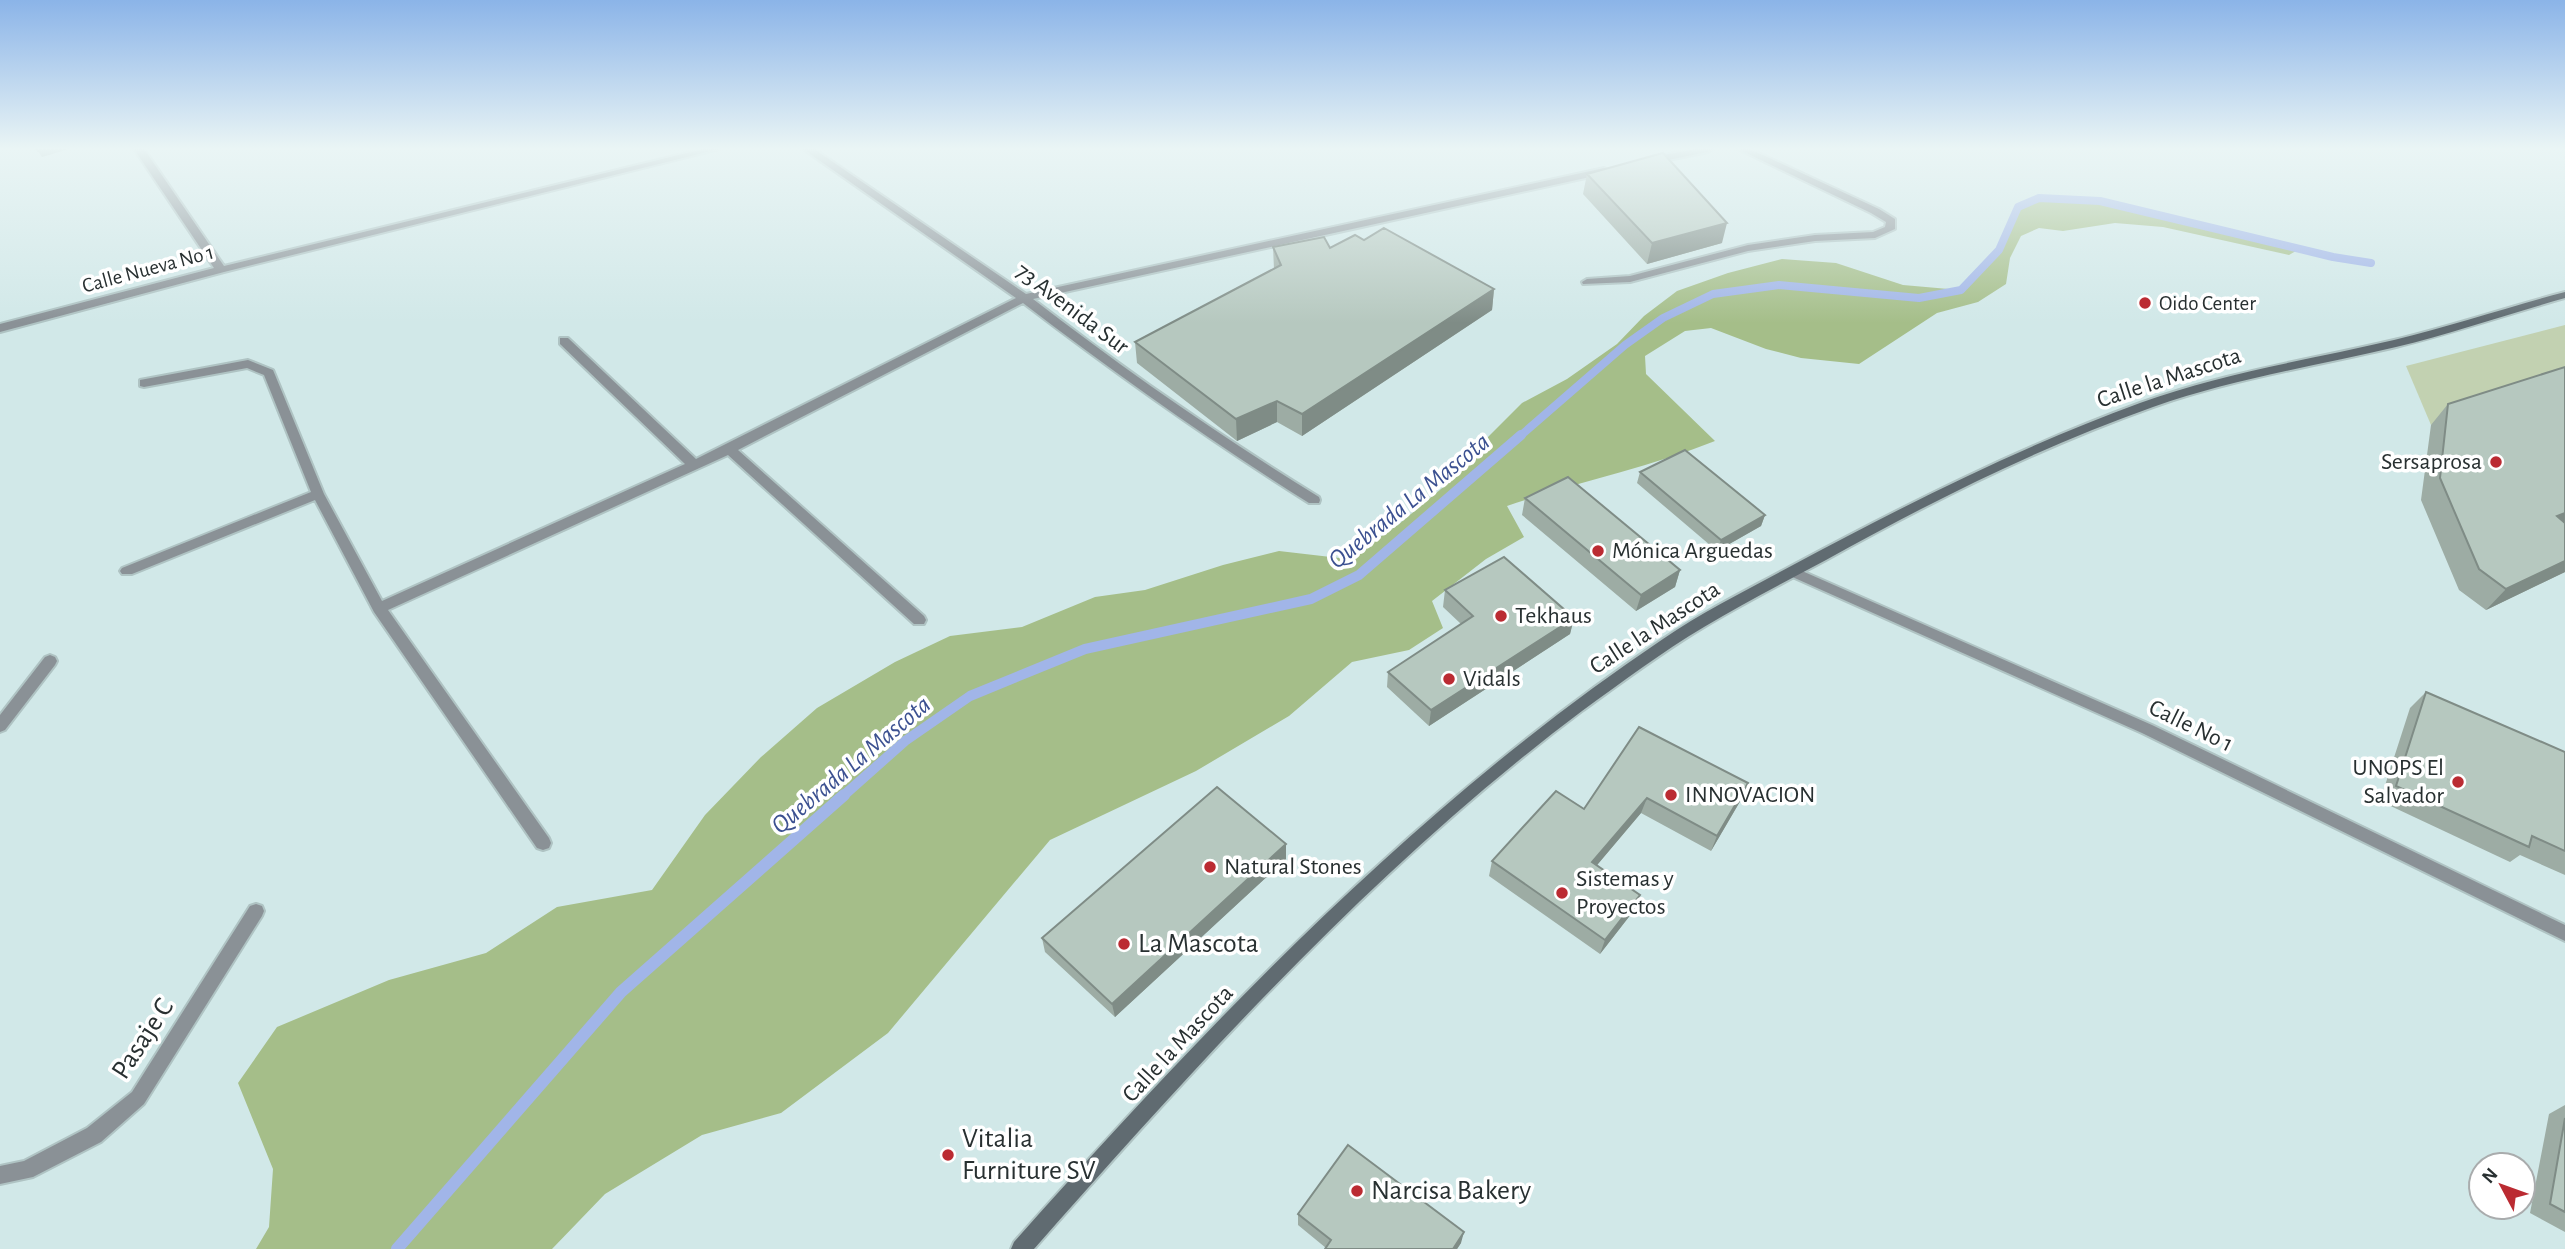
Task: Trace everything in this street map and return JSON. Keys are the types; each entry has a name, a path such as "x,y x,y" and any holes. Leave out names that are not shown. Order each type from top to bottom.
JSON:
{"main road":[{"name":"Calle la Mascota","path":"1021,1249 1196,1058 1321,927 1432,823 1520,751 1667,642 1892,519 2117,416 2224,381 2407,341 2565,295"}],"street":[{"path":"179,207 221,270"},
{"name":"Calle Nueva No 1","path":"0,328 477,207"},
{"name":"73 Avenida Sur","path":"892,207 1024,298 1122,373 1227,446 1314,500"},
{"path":"379,608 729,449 1024,298 1437,207"},
{"path":"1587,282 1630,279 1748,248 1815,238 1875,235 1890,229 1891,221 1867,207"},
{"path":"564,341 694,465"},
{"path":"144,383 248,364 269,373 318,494 379,608 543,843"},
{"path":"729,449 919,620"},
{"path":"127,571 318,494"},
{"name":"Calle No 1","path":"1793,572 2147,729 2565,933"},
{"path":"0,726 50,661"},
{"name":"Pasaje C","path":"0,1175 26,1170 94,1135 138,1098 256,911"}],"green space":[{"path":"2018,207 2127,207 2301,248 2289,255 2163,227 2115,223 2063,231 2039,228 2021,236 2010,258 2006,284 1978,302 1937,313 1859,364 1801,358 1766,349 1711,328 1685,331 1645,356 1646,374 1715,441 1507,506 1524,537 1486,559 1432,601 1443,628 1409,650 1352,662 1289,716 1196,771 1050,840 888,1033 781,1113 702,1135 605,1194 552,1249 256,1249 269,1227 273,1169 238,1083 277,1027 389,980 486,953 557,907 652,890 705,815 761,757 817,708 895,662 950,636 1022,627 1095,597 1145,590 1223,565 1279,551 1348,559 1399,524 1453,479 1484,441 1522,403 1567,379 1617,344 1644,316 1677,291 1728,273 1782,259 1836,263 1903,285 1960,290 1999,250"},
{"path":"2565,325 2565,382 2431,425 2406,366"}],"building":[{"path":"1618,207 1713,207 1727,223 1652,243"},
{"path":"1384,228 1494,289 1302,414 1277,401 1236,419 1135,342 1281,265 1273,247 1324,237 1330,248 1355,235 1364,240"},
{"name":"Sersaprosa","path":"2565,367 2565,513 2557,516 2565,523 2565,561 2506,589 2479,569 2440,478 2448,404"},
{"path":"1685,450 1765,515 1721,540 1640,472"},
{"path":"1568,477 1680,570 1641,595 1525,498"},
{"path":"1504,557 1574,618 1431,710 1388,672 1473,616 1445,590"},
{"name":"UNOPS El Salvador","path":"2426,692 2565,752 2565,851 2532,836 2529,847 2396,786"},
{"path":"1639,727 1748,783 1717,836 1647,798 1592,862 1640,895 1605,940 1492,861 1556,791 1584,809"},
{"path":"1217,787 1286,844 1112,1004 1042,938"},
{"path":"2565,1118 2565,1212 2550,1204"},
{"name":"Narcisa Bakery","path":"1348,1145 1464,1232 1453,1249 1325,1249 1331,1240 1298,1214"}],"waterway":[{"name":"Quebrada La Mascota","path":"1519,437 1625,345 1663,318 1713,294 1779,285 1919,298 1961,290 1999,250 2018,207"},
{"name":"Quebrada La Mascota","path":"2126,207 2333,257 2371,263"},
{"name":"Quebrada La Mascota","path":"842,797 905,741 970,696 1085,649 1311,599 1359,575 1521,435"},
{"name":"Quebrada La Mascota","path":"397,1249 621,992 844,795"}],"place":[{"name":"Oido Center","path":"2145,303"},
{"name":"Sersaprosa","path":"2496,462"},
{"name":"Mónica Arguedas","path":"1598,551"},
{"name":"Tekhaus","path":"1501,616"},
{"name":"Vidals","path":"1449,679"},
{"name":"UNOPS El Salvador","path":"2458,782"},
{"name":"INNOVACION","path":"1671,795"},
{"name":"Natural Stones","path":"1210,867"},
{"name":"Sistemas y Proyectos","path":"1562,893"},
{"name":"La Mascota","path":"1124,944"},
{"name":"Vitalia Furniture SV","path":"948,1155"},
{"name":"Narcisa Bakery","path":"1357,1191"}]}
